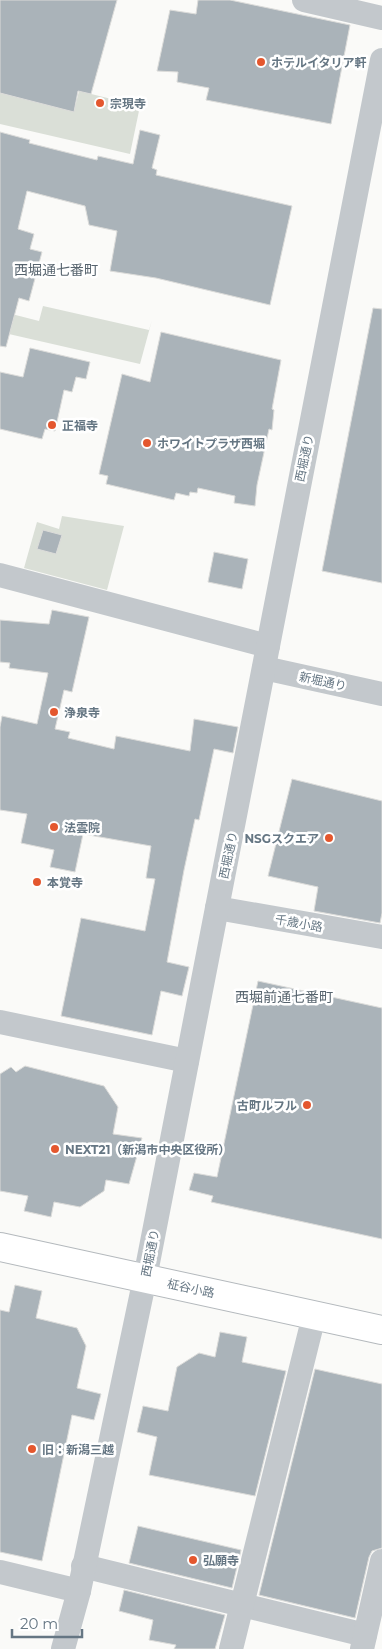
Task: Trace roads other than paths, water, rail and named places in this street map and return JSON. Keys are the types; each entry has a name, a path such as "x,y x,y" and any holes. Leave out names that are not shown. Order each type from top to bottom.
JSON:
{"highway":[{"name":"柾谷小路","path":"0,1247 382,1330"}],"street":[{"path":"304,0 382,18"},
{"name":"西堀通り","path":"63,1649 79,1591 145,1278 380,75"},
{"name":"新堀通り","path":"0,575 382,694"},
{"name":"千歳小路","path":"217,908 382,938"},
{"path":"0,1022 187,1061"},
{"path":"231,1649 314,1316"},
{"path":"84,1566 242,1605 364,1642 377,1610 382,1561"},
{"path":"0,1572 79,1591"}],"place":[{"name":"ホテルイタリア軒","path":"261,62"},
{"name":"宗現寺","path":"100,103"},
{"name":"正福寺","path":"52,425"},
{"name":"ホワイトプラザ西堀","path":"147,443"},
{"name":"浄泉寺","path":"54,712"},
{"name":"法雲院","path":"54,827"},
{"name":"NSGスクエア","path":"329,838"},
{"name":"本覚寺","path":"37,882"},
{"name":"古町ルフル","path":"307,1105"},
{"name":"NEXT21（新潟市中央区役所）","path":"55,1149"},
{"name":"旧：新潟三越","path":"32,1449"},
{"name":"弘願寺","path":"193,1560"}],"district":[{"name":"西堀通七番町","path":"56,270"},
{"name":"西堀前通七番町","path":"284,997"}]}
